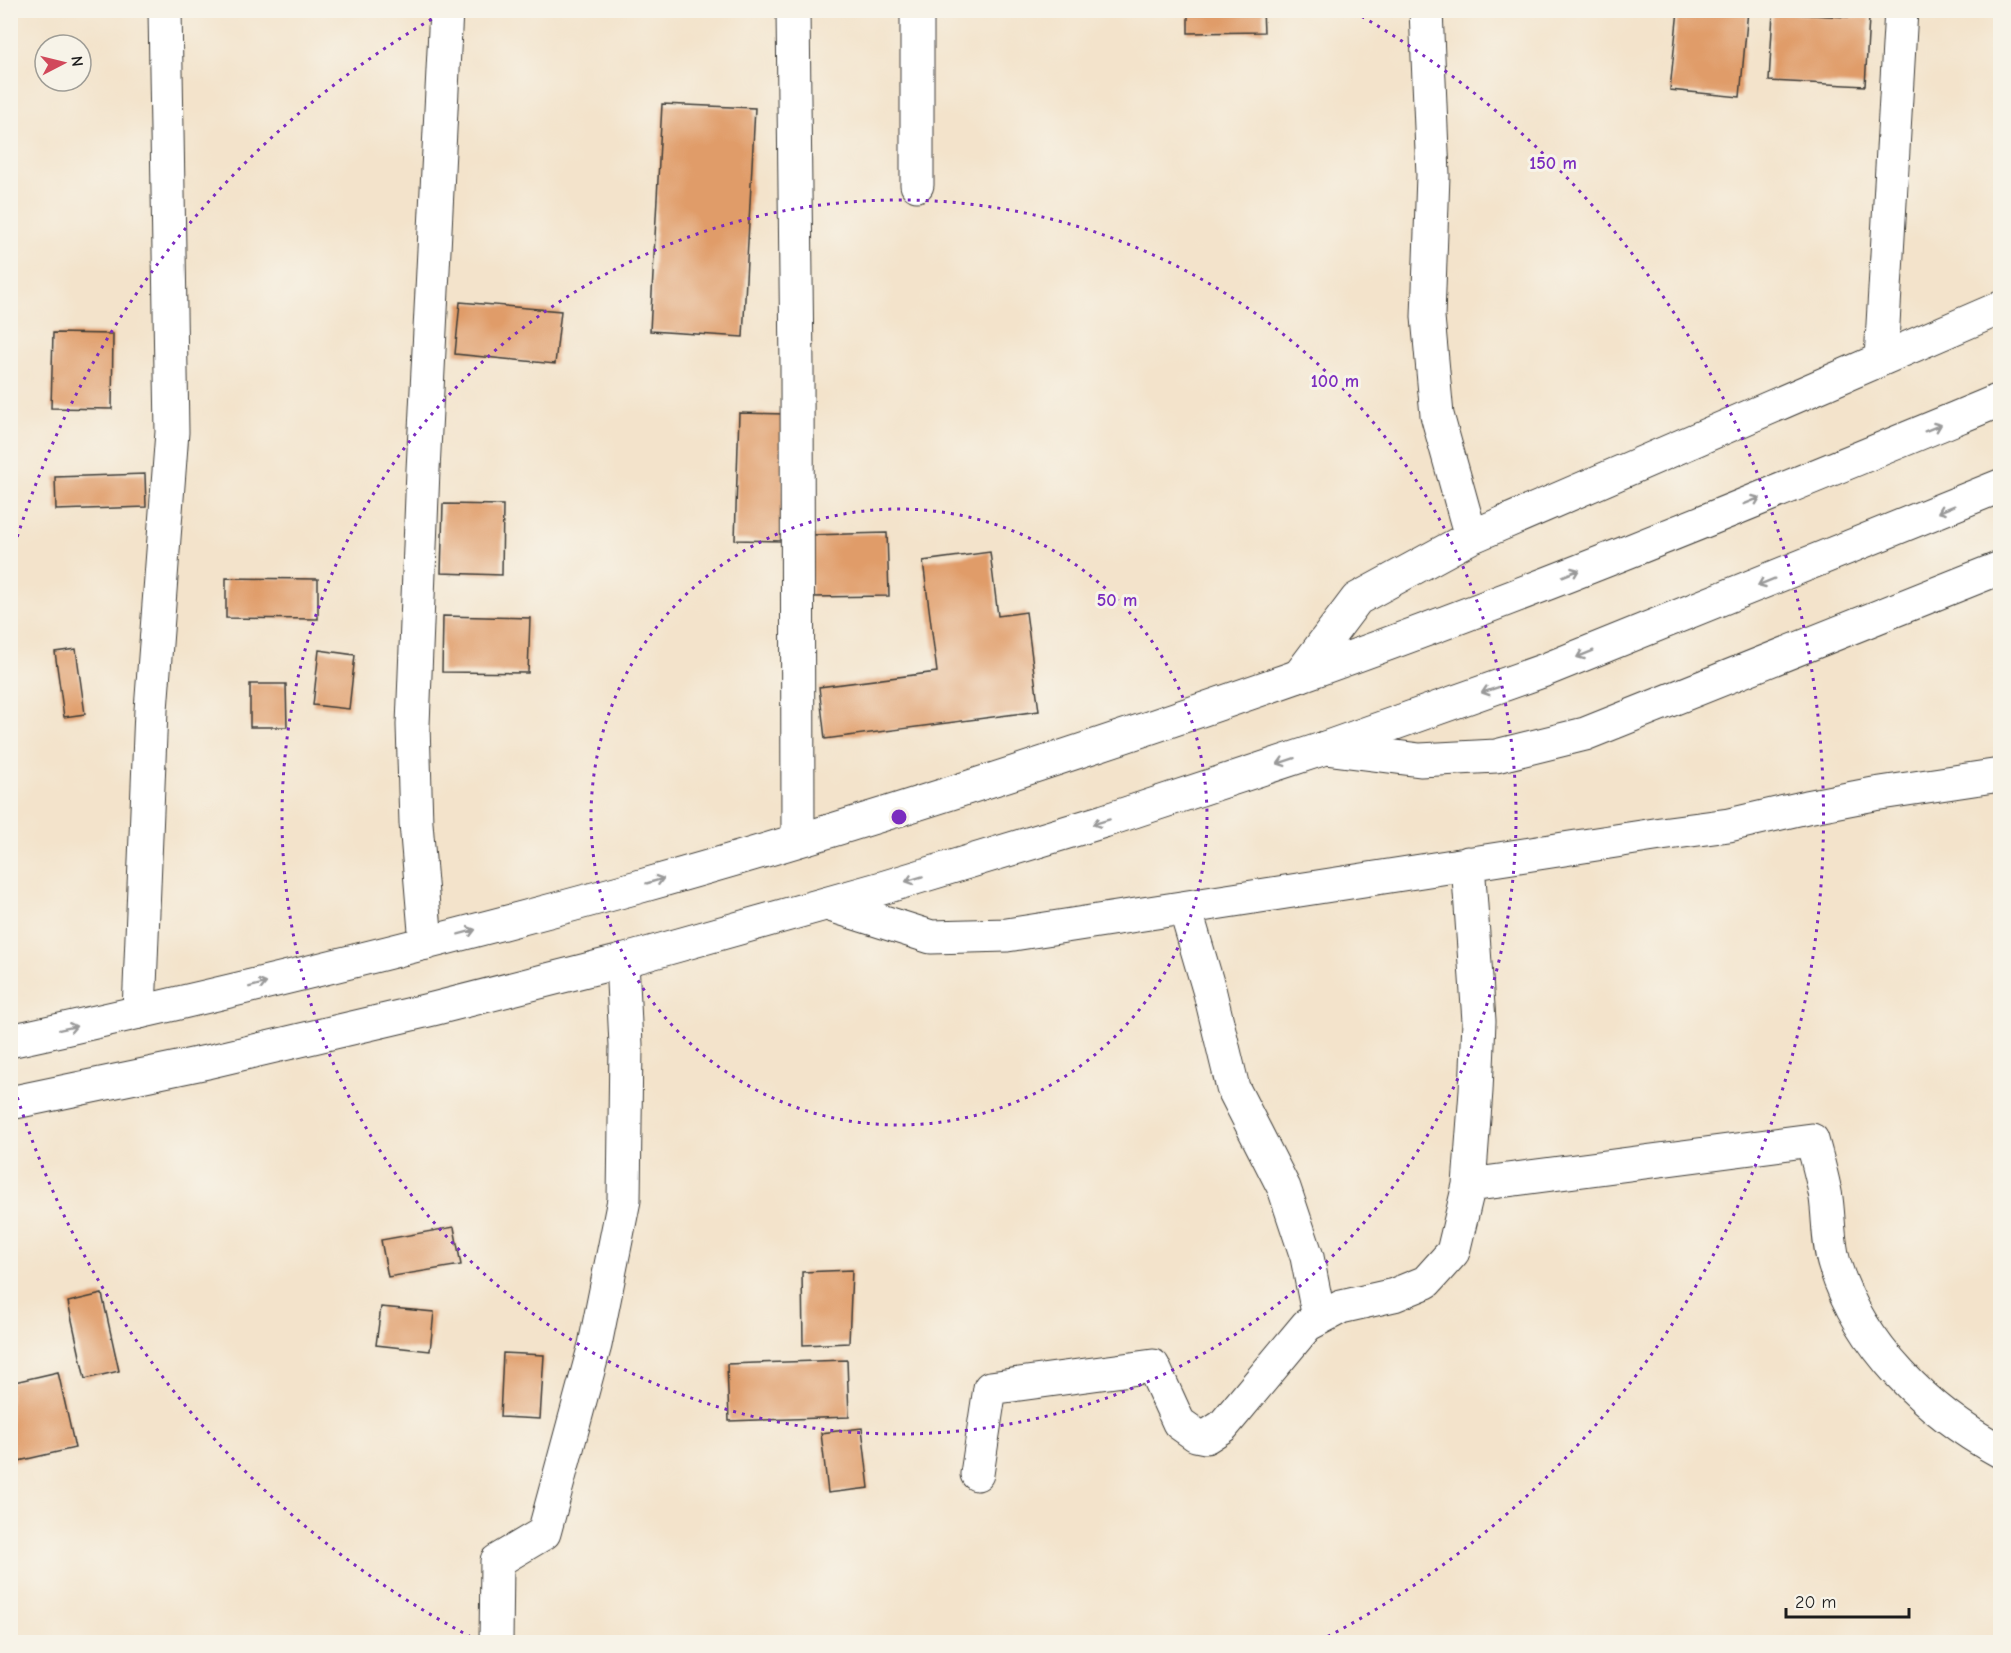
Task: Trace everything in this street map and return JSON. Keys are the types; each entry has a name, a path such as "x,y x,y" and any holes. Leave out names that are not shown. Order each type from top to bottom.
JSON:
{"main road":[{"path":"139,1012 151,710 172,432 165,10"},
{"path":"426,943 416,823 413,725 422,481 446,10"},
{"path":"793,10 797,355 798,839"},
{"path":"917,10 917,185"},
{"path":"1426,10 1433,175 1428,317 1437,415 1471,537"},
{"path":"1881,359 1901,10"},
{"path":"1299,676 1357,599 1471,537 2001,308"},
{"path":"10,1041 426,943 636,887 1080,751 1299,676 1517,595 2001,400"},
{"path":"10,1103 207,1062 622,961 827,904 1104,821 1325,748 1545,670 2001,486"},
{"path":"1325,748 1420,760 1496,756 1585,734 2001,568"},
{"path":"827,904 931,937 1007,935 1729,825 1874,794 2001,775"},
{"path":"977,1474 990,1388 1153,1366 1179,1423 1196,1435 1206,1437 1223,1426 1307,1325 1341,1307 1394,1295 1426,1282 1453,1252 1469,1185 1479,1021 1468,863"},
{"path":"1185,908 1210,993 1233,1088 1284,1188 1307,1257 1319,1318"},
{"path":"496,1642 497,1562 544,1533 595,1345 624,1200 626,1045 622,961"},
{"path":"1469,1185 1812,1140 1826,1194 1834,1264 1852,1305 1870,1334 1904,1379 1936,1410 1971,1436 2001,1451"}],"building":[{"path":"1188,10 1263,10 1264,32 1188,33"},
{"path":"1678,10 1748,10 1740,97 1670,90"},
{"path":"1773,13 1869,18 1865,86 1769,81"},
{"path":"662,104 755,108 743,337 650,331"},
{"path":"460,302 561,311 555,364 455,354"},
{"path":"53,333 113,334 112,409 51,408"},
{"path":"739,413 785,414 782,541 735,540"},
{"path":"145,474 146,507 56,510 55,477"},
{"path":"443,504 503,505 502,575 441,573"},
{"path":"887,533 889,596 811,597 809,535"},
{"path":"990,552 998,616 1026,612 1039,711 825,739 819,687 937,672 923,561"},
{"path":"226,578 318,579 318,619 226,618"},
{"path":"443,616 530,618 528,673 442,672"},
{"path":"76,649 85,714 64,717 55,652"},
{"path":"319,650 355,655 349,709 313,705"},
{"path":"250,684 286,684 287,727 250,727"},
{"path":"454,1227 461,1265 388,1277 381,1240"},
{"path":"852,1270 849,1343 803,1345 802,1272"},
{"path":"102,1294 119,1371 85,1379 68,1302"},
{"path":"381,1307 434,1312 430,1351 376,1345"},
{"path":"503,1353 544,1355 540,1419 500,1417"},
{"path":"847,1360 849,1417 729,1421 727,1364"},
{"path":"58,1372 75,1448 10,1463 10,1383"},
{"path":"862,1428 869,1488 828,1493 821,1433"}]}
